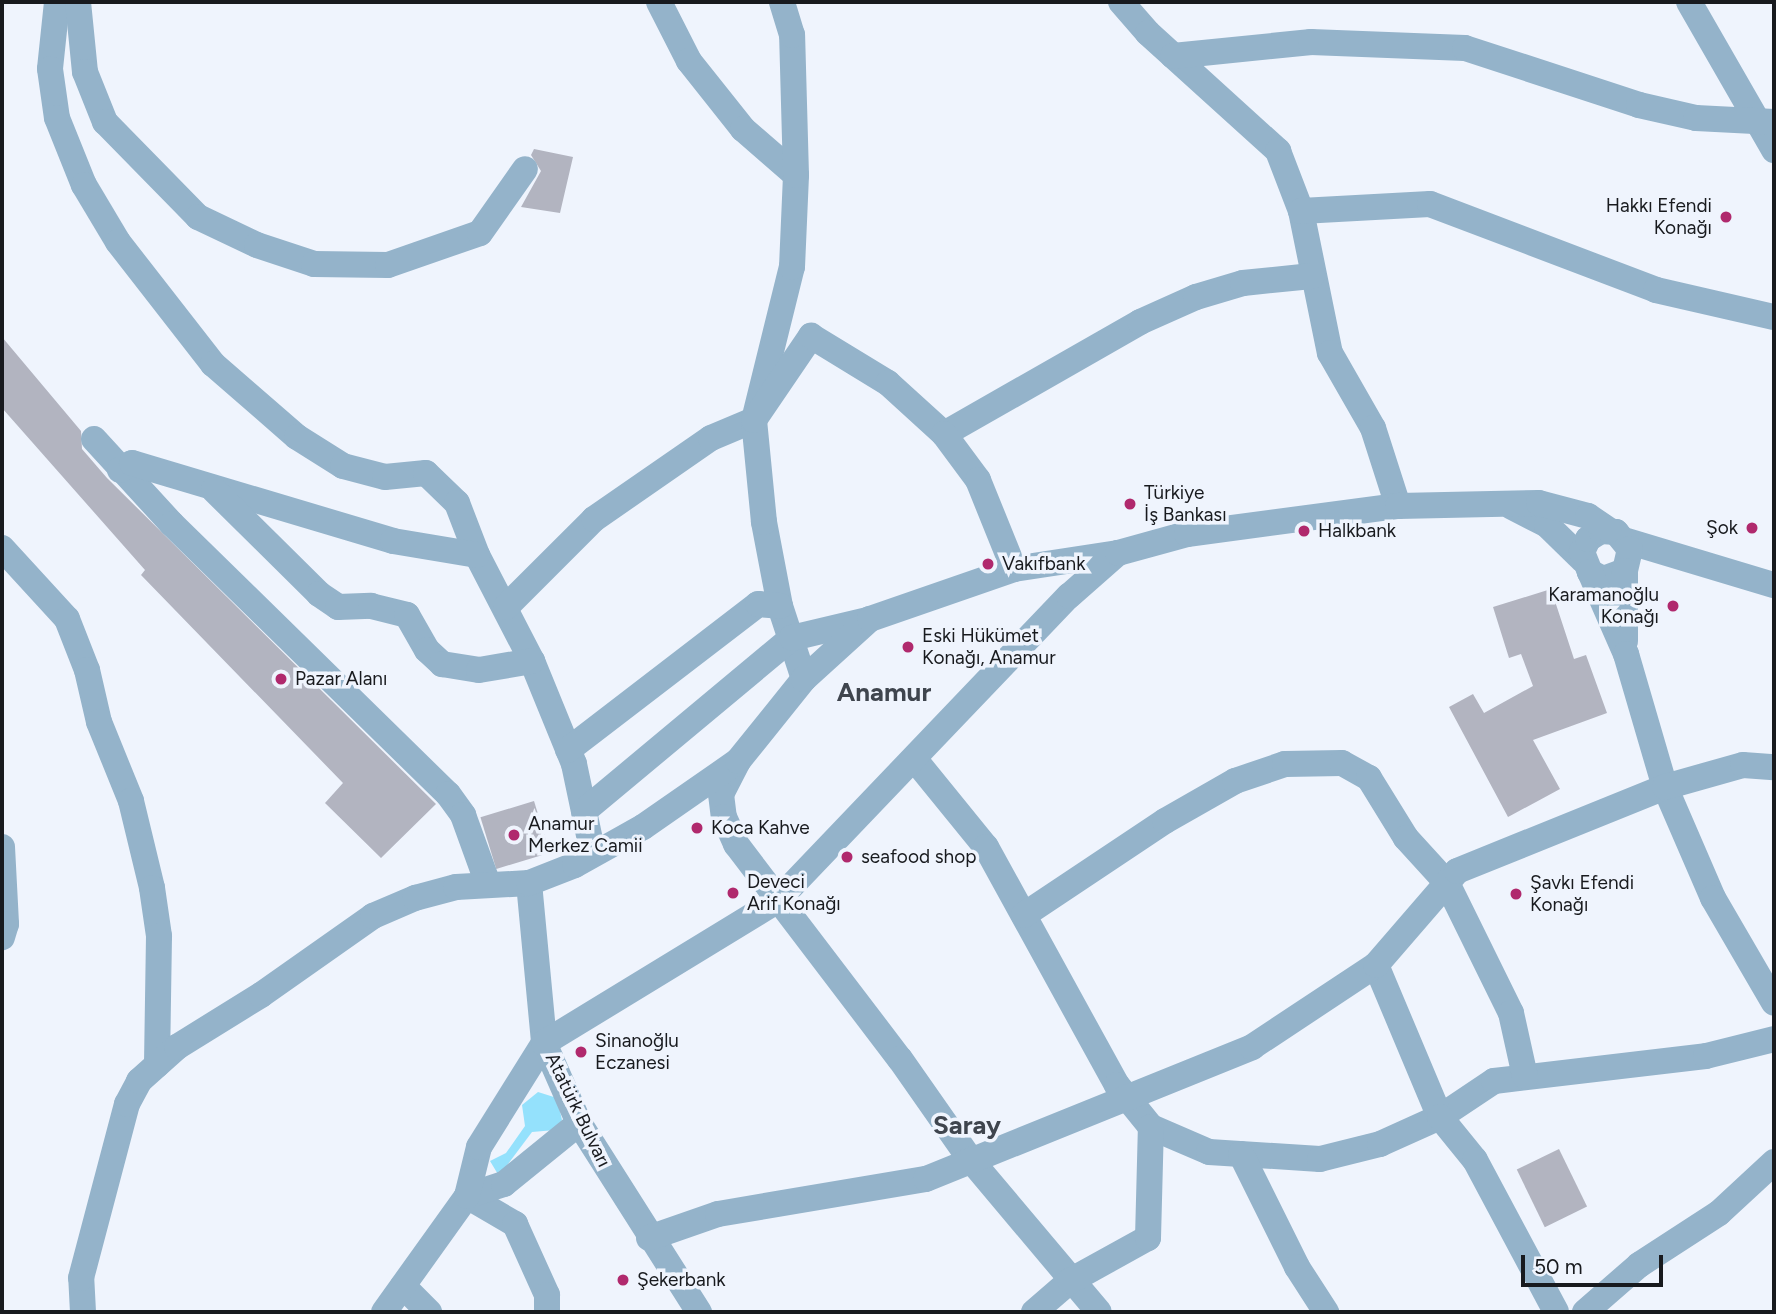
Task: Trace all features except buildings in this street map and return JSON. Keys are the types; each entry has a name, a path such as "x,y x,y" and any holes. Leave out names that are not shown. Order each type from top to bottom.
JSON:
{"street":[{"path":"57,2 50,69 57,118 84,185 118,242 213,364 297,438 343,466 385,477 426,473 457,503 477,555 532,661 568,750 593,854"},
{"path":"78,2 85,72 105,122 198,218 257,245 314,264 388,265 480,233 525,169"},
{"path":"659,2 697,71 743,129 796,175"},
{"path":"782,2 792,34 796,175 792,267 754,420 764,522 780,606 804,679"},
{"path":"1121,2 1173,55 1278,151 1301,211 1311,276 1330,353 1373,428 1398,506"},
{"path":"1689,2 1766,121 1774,150"},
{"path":"1173,55 1311,42 1465,48 1639,105 1696,118 1766,121"},
{"path":"1301,211 1430,204 1656,290 1774,317"},
{"path":"944,434 1140,322 1196,297 1243,283 1311,276"},
{"path":"506,607 605,511 711,438 754,420 811,336 888,383 944,434 978,480 1014,569"},
{"path":"94,439 120,470 449,794 463,815 488,884"},
{"path":"120,470 132,463 214,490 256,498 393,541 477,555"},
{"path":"214,490 318,594 338,607 371,606 407,615 426,650 442,664 479,670 532,661"},
{"path":"1504,505 1526,511 1547,525 1586,566 1603,579 1625,571"},
{"path":"584,811 792,638 870,620 1014,569 1118,553 1187,534 1398,506 1504,505 1566,508 1618,536 1774,585"},
{"path":"1618,536 1588,538 1586,566 1626,654 1665,787 1713,898 1774,1003"},
{"path":"1618,536 1631,557 1625,571 1626,654"},
{"path":"2,548 67,620 87,670 99,722 131,802 152,888 159,936 157,1065"},
{"path":"384,1312 467,1196 479,1147 544,1043 778,900 916,761 1069,596 1118,553"},
{"path":"568,750 758,604 780,606"},
{"path":"870,620 804,679 738,761 721,794 724,817 736,845 970,1159 1070,1281 1099,1312"},
{"path":"83,1312 81,1278 127,1104 139,1081 177,1046 261,995 373,916 415,898 488,884 529,883 593,854 643,827 738,761"},
{"path":"916,761 986,847 1128,1099 1151,1127 1209,1152 1320,1159 1380,1144 1440,1116 1494,1081 1706,1056 1774,1039"},
{"path":"1024,915 1165,821 1235,781 1285,764 1342,763 1368,778 1405,838 1447,883 1511,1013 1525,1076"},
{"path":"649,1238 719,1214 926,1179 1252,1047 1376,965 1457,872 1665,787 1743,765 1774,766"},
{"path":"2,848 6,924 2,937"},
{"name":"Atatürk Bulvarı","path":"529,883 544,1043 579,1122 649,1238 699,1312"},
{"path":"1376,965 1440,1116 1475,1160 1556,1312"},
{"path":"467,1196 504,1184 579,1122"},
{"path":"1034,1312 1070,1281 1148,1238 1151,1127"},
{"path":"1241,1154 1297,1266 1326,1312"},
{"path":"1585,1312 1639,1265 1718,1213 1774,1161"},
{"path":"467,1196 515,1224 547,1295 547,1312"},
{"path":"402,1286 429,1312"}],"water":[{"path":"538,1092 557,1098 562,1120 555,1130 532,1132 499,1176 490,1161 506,1153 525,1126 522,1105"}],"place":[{"name":"Hakkı Efendi Konağı","path":"1726,217"},
{"name":"Türkiye İş Bankası","path":"1130,504"},
{"name":"Şok","path":"1752,528"},
{"name":"Halkbank","path":"1304,531"},
{"name":"Vakıfbank","path":"988,564"},
{"name":"Karamanoğlu Konağı","path":"1673,606"},
{"name":"Eski Hükümet Konağı, Anamur","path":"908,647"},
{"name":"Pazar Alanı","path":"281,679"},
{"name":"Koca Kahve","path":"697,828"},
{"name":"Anamur Merkez Camii","path":"514,835"},
{"name":"seafood shop","path":"847,857"},
{"name":"Deveci Arif Konağı","path":"733,893"},
{"name":"Şavkı Efendi Konağı","path":"1516,894"},
{"name":"Sinanoğlu Eczanesi","path":"581,1052"},
{"name":"Şekerbank","path":"623,1280"}],"district":[{"name":"Anamur","path":"884,693"},
{"name":"Saray","path":"967,1126"}]}
